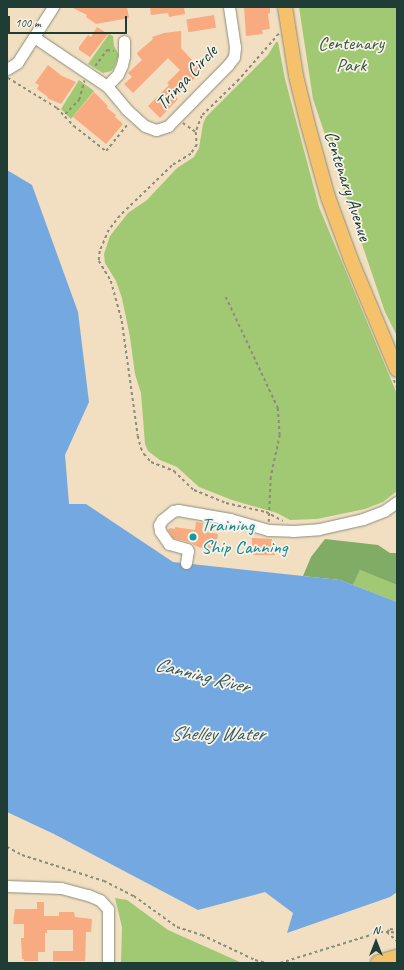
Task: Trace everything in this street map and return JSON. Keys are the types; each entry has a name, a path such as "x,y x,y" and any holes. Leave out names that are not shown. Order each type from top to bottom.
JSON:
{"main road":[{"name":"Centenary Avenue","path":"285,7 296,76 328,197 351,260 397,370"},
{"name":"Centenary Avenue","path":"292,7 302,66 314,121 332,183 363,270 397,349"}],"street":[{"path":"7,69 17,63 52,7"},
{"name":"Tringa Circle","path":"34,37 107,86 145,126 156,130 168,126 234,57 235,47 229,7"},
{"path":"107,86 118,74 122,65 124,56 124,41"},
{"path":"186,563 188,551 186,548 169,544 160,531 159,525 162,520 173,511 178,510 230,519 268,530 293,531 337,526 384,511 397,502"},
{"path":"7,886 61,888 88,895 100,900 108,909 108,963"}],"path":[{"path":"282,33 278,35 239,80 202,116 196,132 197,145 191,154 172,166 120,216 109,230 100,251 99,261 111,281 122,321 138,436 144,454 151,462 174,471 194,490 226,503 270,514 287,523"},
{"path":"92,69 102,59 107,50 117,52 124,41"},
{"path":"64,114 78,100 86,77"},
{"path":"7,78 64,114 74,126 106,152 134,116"},
{"path":"84,80 90,83"},
{"path":"176,118 196,132"},
{"path":"226,297 278,408 280,435 270,477 270,514 268,530"},
{"path":"7,847 22,855 104,881 134,896 177,927 202,935 255,960 267,963"},
{"path":"387,932 390,929 397,930"},
{"path":"280,963 380,932 397,933"},
{"path":"387,932 397,941"}],"green space":[{"name":"Centenary Park","path":"299,7 397,7 397,336 385,312 313,99"},
{"path":"109,34 113,36 114,46 119,55 114,68 111,71 103,73 88,64"},
{"path":"276,42 278,42 285,79 319,207 397,394 397,491 383,502 365,509 317,519 290,520 277,513 232,500 199,487 177,467 160,460 148,451 145,444 141,393 135,374 130,337 122,298 116,281 105,263 104,254 110,236 128,213 147,200 177,168 194,157 199,148 203,124 206,117 268,55"},
{"path":"79,80 94,91 71,119 61,109"},
{"path":"325,539 378,545 390,553 397,553 397,585 360,570 353,585 340,580 303,576 311,557"},
{"path":"360,570 397,585 397,602 353,585"},
{"path":"115,898 127,900 168,930 242,963 121,963 122,927"}],"water":[{"name":"Shelley Water","path":"7,170 32,185 78,312 89,402 65,455 69,504 86,504 173,562 340,580 397,602 397,892 390,897 287,933 293,913 265,892 198,910 54,834 7,812"}],"building":[{"path":"71,7 127,7 129,18 96,24 86,17 87,15"},
{"path":"150,7 184,7 185,14 169,17 168,13 151,15"},
{"path":"244,7 270,7 270,13 268,14 270,29 262,30 263,34 246,36"},
{"path":"214,15 216,28 188,32 186,19"},
{"path":"97,27 108,34 90,57 79,50 79,47 88,35 91,37"},
{"path":"181,31 181,48 202,71 176,97 178,99 160,118 148,106 169,85 167,83 180,70 168,58 133,93 124,84 132,77 128,73 142,60 137,54 138,52 153,39 152,37 164,33"},
{"path":"48,65 62,76 76,82 61,104 47,98 48,97 37,89 39,85 35,83"},
{"path":"94,92 108,106 107,108 116,115 115,117 123,124 106,144 73,117"},
{"name":"Training Ship Canning","path":"196,522 203,523 202,531 218,534 216,548 211,547 210,549 198,547 189,542 173,538 168,530 170,528 175,529 175,527 195,530"},
{"path":"252,538 272,539 272,548 275,548 275,555 252,555"},
{"path":"37,902 44,902 44,916 59,916 59,912 74,912 75,917 92,919 91,932 86,932 85,961 53,961 53,951 73,951 73,930 47,930 47,933 45,933 45,952 38,952 38,961 24,961 24,959 22,959 21,938 24,938 24,924 13,924 15,909 37,909"}],"place":[{"name":"Training Ship Canning","path":"193,537"}],"water label":[{"name":"Canning River","path":"202,675"}]}
